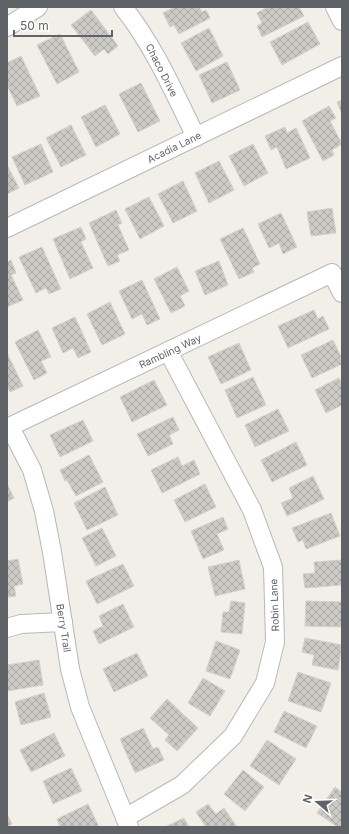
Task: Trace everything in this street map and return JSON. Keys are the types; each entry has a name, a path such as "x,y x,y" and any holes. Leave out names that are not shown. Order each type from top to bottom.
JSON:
{"street":[{"path":"7,27 38,7"},
{"name":"Chaco Drive","path":"123,7 141,31 154,52 196,137"},
{"path":"335,7 342,21"},
{"name":"Acadia Lane","path":"7,228 342,66"},
{"name":"Rambling Way","path":"8,427 332,273 342,293"},
{"name":"Robin Lane","path":"127,822 182,786 233,736 265,683 276,642 273,567 252,510 168,351"},
{"name":"Berry Trail","path":"8,427 32,470 44,511 52,552 70,669 80,707 127,822"},
{"path":"7,628 21,624 63,622"}],"building":[{"path":"175,7 199,7 202,12 206,10 210,18 179,34 174,25 170,27 163,13"},
{"path":"268,7 299,7 304,16 262,37 257,26 262,23 257,13"},
{"path":"91,10 118,46 108,54 104,49 95,56 71,25"},
{"path":"308,22 320,44 282,65 270,42"},
{"path":"209,28 223,56 196,71 181,43"},
{"path":"60,34 79,72 57,84 37,45"},
{"path":"21,56 40,96 17,106 7,85 7,63"},
{"path":"227,62 240,90 212,103 199,75"},
{"path":"141,83 160,121 138,132 119,94"},
{"path":"342,100 342,114 337,102"},
{"path":"105,105 120,134 96,147 81,117"},
{"path":"329,106 336,118 330,121 342,144 332,150 334,155 323,161 302,121"},
{"path":"71,125 86,155 61,167 46,138"},
{"path":"285,127 287,133 296,128 310,158 286,169 277,147 271,150 265,136"},
{"path":"41,144 53,172 25,185 12,157"},
{"path":"253,144 268,173 244,186 229,156"},
{"path":"219,161 234,190 209,203 195,173"},
{"path":"7,165 19,188 7,194"},
{"path":"183,181 197,211 173,223 158,194"},
{"path":"149,197 164,226 140,239 125,209"},
{"path":"332,208 336,233 311,236 307,212"},
{"path":"116,210 122,223 118,225 129,250 117,255 120,261 108,266 89,223"},
{"path":"281,213 297,247 283,254 279,243 269,248 258,224"},
{"path":"81,227 86,239 81,242 93,268 70,279 53,239"},
{"path":"243,228 260,264 252,268 254,272 239,279 220,239"},
{"path":"42,247 61,289 49,294 46,288 36,293 19,257"},
{"path":"11,260 16,273 11,275 23,300 7,307 7,262"},
{"path":"219,261 228,285 205,295 195,271"},
{"path":"177,267 189,291 180,296 185,306 171,313 154,279"},
{"path":"142,280 160,319 147,325 142,314 132,319 119,291"},
{"path":"110,302 125,334 102,345 87,314"},
{"path":"314,310 318,319 323,316 329,329 288,348 278,326"},
{"path":"75,317 91,352 78,358 73,348 63,353 52,328"},
{"path":"38,330 51,357 41,361 47,373 34,380 15,342"},
{"path":"333,340 342,359 342,364 312,378 301,355"},
{"path":"239,343 251,370 221,384 208,357"},
{"path":"7,353 23,386 10,392 7,386"},
{"path":"253,377 266,405 237,418 225,390"},
{"path":"339,378 342,384 342,405 326,413 315,390"},
{"path":"154,380 167,405 132,422 120,397"},
{"path":"278,409 289,431 255,447 245,425"},
{"path":"173,417 179,430 169,435 173,444 148,456 137,434"},
{"path":"83,420 93,441 60,457 50,435"},
{"path":"296,442 307,465 272,482 261,460"},
{"path":"89,455 103,482 76,496 67,480 65,481 60,470"},
{"path":"178,457 182,466 194,460 200,474 162,493 151,470"},
{"path":"313,476 324,499 287,516 281,503 293,498 289,488"},
{"path":"7,484 14,498 7,502"},
{"path":"205,484 216,507 185,522 174,500"},
{"path":"105,487 118,515 87,530 74,503"},
{"path":"331,513 340,536 306,549 303,540 298,542 292,528"},
{"path":"223,517 228,529 217,534 224,550 203,559 191,531"},
{"path":"102,528 116,556 96,566 82,538"},
{"path":"18,559 23,584 14,586 16,596 7,597 7,561"},
{"path":"239,560 245,589 215,596 208,567"},
{"path":"342,560 342,585 305,588 303,574 315,573 314,562"},
{"path":"123,564 134,586 97,604 86,581"},
{"path":"231,601 245,603 242,634 221,632 223,612 229,612"},
{"path":"306,601 342,602 342,627 305,626"},
{"path":"123,604 134,627 99,644 93,631 103,626 99,616"},
{"path":"305,638 342,645 338,670 312,665 314,655 302,652"},
{"path":"216,641 240,650 230,679 206,671"},
{"path":"137,653 148,676 114,692 103,669"},
{"path":"39,660 43,685 7,691 7,665"},
{"path":"298,672 331,683 321,712 288,701"},
{"path":"203,678 225,691 210,716 188,703"},
{"path":"44,693 51,717 21,725 15,702"},
{"path":"167,699 198,728 177,751 165,740 169,735 150,718"},
{"path":"284,711 317,726 306,748 274,732"},
{"path":"143,728 153,749 158,747 164,760 135,773 120,739"},
{"path":"54,733 65,756 31,772 20,750"},
{"path":"267,740 296,759 279,785 250,766"},
{"path":"71,768 82,791 53,804 43,781"},
{"path":"243,770 264,787 245,811 224,794"},
{"path":"335,787 342,792 342,827 338,827 317,813"},
{"path":"88,804 99,827 60,827 57,819"},
{"path":"208,804 216,814 224,808 237,827 206,827 196,812"},
{"path":"7,814 12,824 7,827"},
{"path":"184,818 189,827 165,827"}]}
